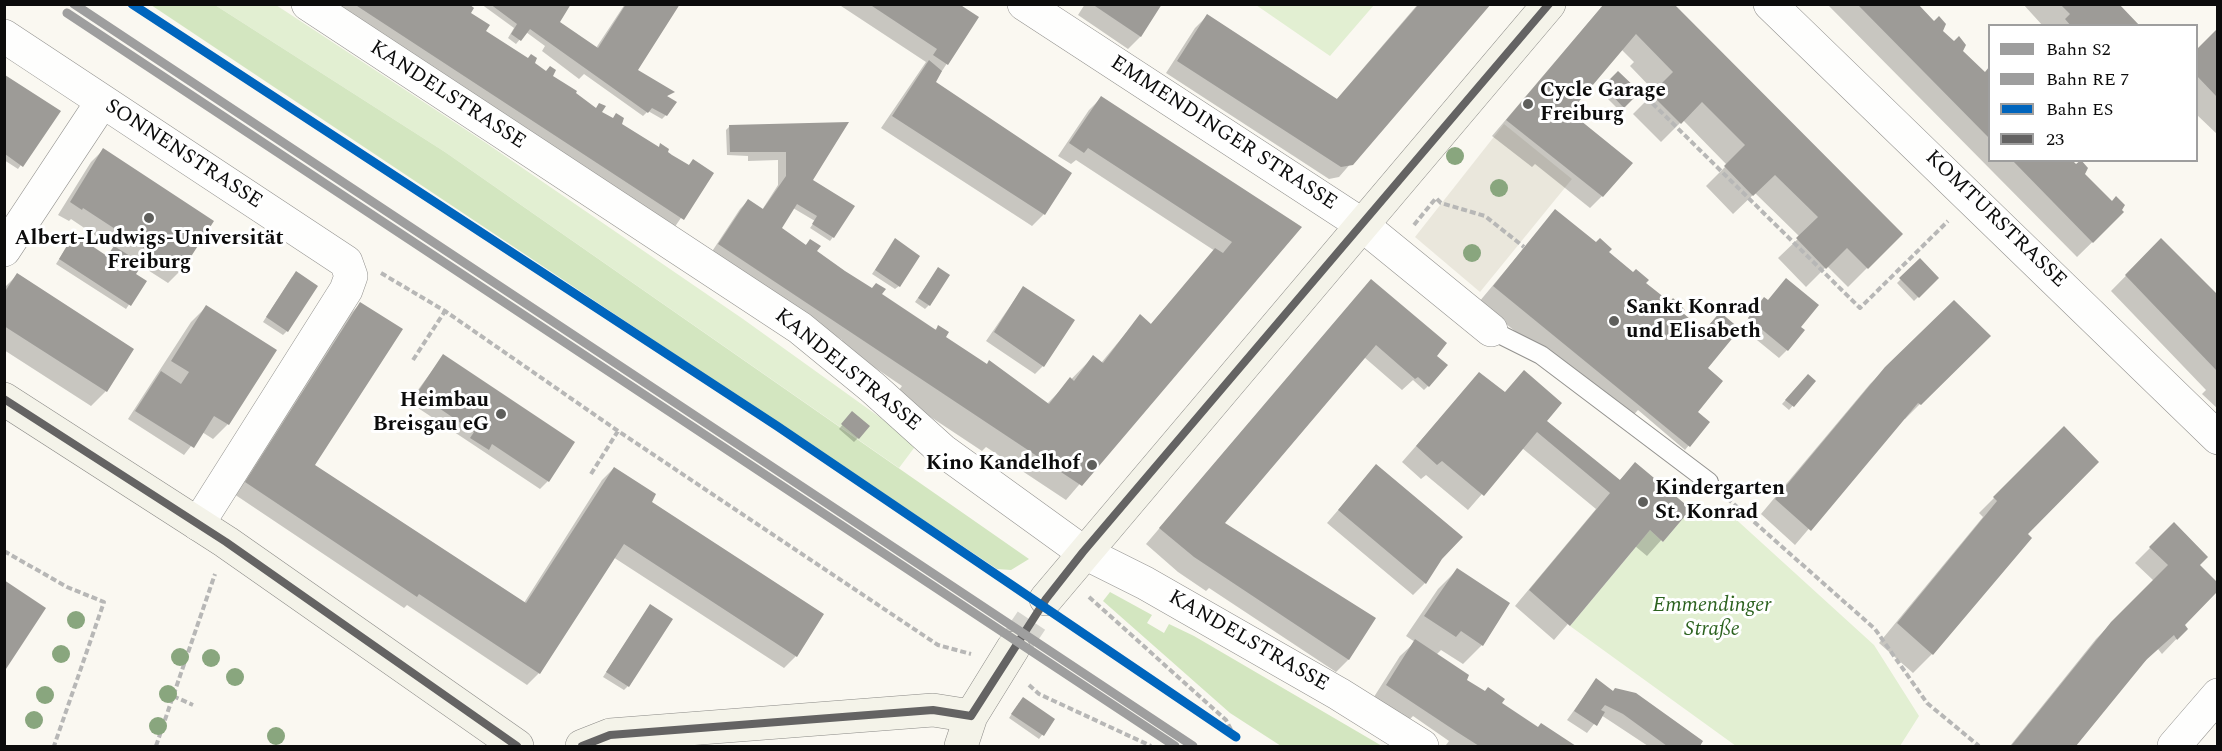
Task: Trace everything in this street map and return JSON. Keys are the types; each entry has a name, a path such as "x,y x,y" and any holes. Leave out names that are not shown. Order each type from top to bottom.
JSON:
{"street":[{"name":"KANDELSTRASSE","path":"308,4 800,328 872,387 942,450 1083,552 1145,583 1339,694 1422,747"},
{"name":"EMMENDINGER STRASSE","path":"1024,4 1361,224 1491,330"},
{"path":"1046,599 1083,552 1549,4"},
{"name":"KOMTURSTRASSE","path":"1770,4 1973,198 2217,438"},
{"name":"SONNENSTRASSE","path":"4,36 346,262"},
{"path":"4,250 102,102"},
{"path":"198,524 346,290 351,276 346,262"},
{"path":"4,399 226,542 517,747"},
{"path":"582,747 610,735 933,710 966,731 1014,664"},
{"path":"2174,747 2217,695"}],"lane":[{"name":"EMMENDINGER STRASSE","path":"1491,330 1541,355 1708,482"}],"path":[{"path":"1646,97 1860,308 1973,198"},
{"path":"1394,250 1436,198 1441,203 1485,216 1524,247"},
{"path":"346,262 379,272 445,311 618,431 938,645 1014,664 1039,694 1151,747"},
{"path":"413,360 445,311"},
{"path":"591,474 618,431"},
{"path":"1708,482 1875,629 1927,703 1978,747"},
{"path":"156,747 226,542"},
{"path":"4,551 67,587 104,602 54,747"},
{"path":"1088,597 1226,720 1235,737"},
{"path":"173,696 193,705"}],"green space":[{"path":"151,5 215,5 445,152 1029,559 1011,570 997,569"},
{"path":"215,5 276,5 486,143 743,319 917,444 899,468 445,152"},
{"path":"1256,5 1374,5 1330,56"},
{"name":"Emmendinger Straße","path":"1691,509 1729,513 1874,645 1919,716 1900,746 1736,746 1570,626 1650,530 1663,542"},
{"path":"1110,592 1152,615 1147,623 1164,633 1169,624 1194,636 1382,746 1281,746 1230,713 1103,601"}],"shaded area":[{"path":"1504,124 1572,179 1480,292 1415,237"}],"building":[{"path":"354,4 469,4 474,8 471,13 490,25 486,31 528,58 531,54 537,58 535,63 546,71 550,66 556,70 553,76 577,91 576,93 596,108 599,103 606,106 602,112 613,118 616,113 624,118 622,124 659,147 660,143 669,149 668,152 672,155 689,165 693,159 714,173 684,220"},
{"path":"490,4 571,4 560,22 598,48 626,4 680,4 638,70 675,92 667,96 677,102 667,116 652,108 648,113 530,29 521,41 511,34 517,24"},
{"path":"869,4 959,4 979,17 948,65 933,55 937,49"},
{"path":"1092,4 1162,4 1141,37"},
{"path":"1419,4 1491,4 1353,165 1341,167 1177,61 1207,14 1337,99"},
{"path":"1604,4 1674,4 1903,234 1868,269 1847,248 1826,269 1796,238 1818,217 1775,175 1753,196 1724,166 1745,145 1702,102 1681,124 1651,94 1673,72 1636,34 1570,112 1633,163 1603,197 1506,120"},
{"path":"1857,4 1918,4 1934,21 1939,16 1946,24 1943,31 1954,41 1959,36 1966,45 1963,51 1985,72 1988,68 1988,137"},
{"path":"2060,4 2119,4 2138,24 2069,24 2065,19 2070,14"},
{"path":"2217,29 2217,97 2198,77 2198,48"},
{"path":"929,60 942,71 936,82 1072,173 1045,215 892,116"},
{"path":"1618,71 1640,92 1624,108 1603,86"},
{"path":"5,75 61,111 23,167 5,154"},
{"path":"1101,96 1302,227 1082,486 718,244 748,199 763,209 786,176 786,152 730,152 729,125 849,122 813,180 855,206 834,238 812,224 817,216 797,204 782,228 806,245 810,239 821,246 817,251 845,271 872,288 876,283 886,289 882,294 936,330 938,325 949,332 946,337 987,364 989,360 1049,404 1070,377 1074,381 1093,355 1103,363 1140,314 1151,324 1215,248 1223,253 1232,242 1088,148 1084,153 1069,143"},
{"path":"103,148 214,221 181,272 83,208 82,210 70,202"},
{"path":"2014,162 2074,162 2076,164 2083,162 2088,168 2085,174 2112,201 2116,196 2125,205 2122,210 2124,212 2093,243"},
{"name":"Sankt Konrad und Elisabeth","path":"1555,209 1596,242 1600,238 1612,249 1609,252 1633,272 1636,269 1649,280 1646,283 1670,302 1673,298 1685,310 1683,313 1704,331 1720,312 1740,329 1708,368 1723,381 1698,412 1710,422 1690,447 1493,286"},
{"path":"74,234 107,256 114,246 143,264 136,274 147,281 131,306 59,259"},
{"path":"895,238 920,256 900,287 875,270"},
{"path":"2161,238 2217,294 2217,371 2125,275"},
{"path":"1920,258 1939,278 1919,298 1899,278"},
{"path":"938,267 950,275 930,306 918,298"},
{"path":"296,271 318,286 288,332 266,317"},
{"path":"17,273 134,349 107,392 4,326 4,293"},
{"path":"1786,278 1819,305 1801,327 1805,330 1788,351 1748,318 1764,297 1768,300"},
{"path":"1371,279 1447,343 1437,356 1448,365 1429,387 1418,377 1415,379 1376,345 1225,523 1376,618 1349,660 1194,557 1159,528"},
{"path":"1023,286 1075,320 1044,367 994,332"},
{"path":"1954,300 1991,336 1921,405 1918,403 1811,531 1775,499 1885,367"},
{"path":"360,302 403,329 315,465 526,603 614,467 656,494 652,502 824,614 797,657 624,544 540,674 419,594 417,597 245,482"},
{"path":"206,305 277,350 229,425 214,416 194,448 135,411 161,371 181,384 189,372 171,361"},
{"path":"443,354 575,442 549,482 492,444 489,450 470,438 474,432 417,393"},
{"name":"Kindergarten St. Konrad","path":"1524,370 1562,403 1547,421 1620,480 1635,462 1691,509 1663,542 1650,530 1570,626 1529,590 1610,493 1537,432 1484,496 1442,461 1437,465 1416,446 1479,372 1505,392"},
{"path":"1808,374 1816,381 1794,407 1785,400"},
{"path":"852,411 870,426 859,439 841,424"},
{"path":"2064,426 2099,462 2028,534 2032,538 1933,655 1897,623 1997,501 1993,497"},
{"path":"1376,464 1463,537 1442,559 1426,584 1338,510"},
{"path":"2174,522 2208,557 2200,565 2217,582 2217,592 2185,625 2188,629 2177,640 2174,635 2147,659 2076,746 2011,746 2111,622 2168,565 2149,547"},
{"path":"1457,568 1510,603 1483,646 1461,631 1456,637 1424,616"},
{"path":"4,580 46,608 4,672"},
{"path":"650,604 673,619 629,687 606,672"},
{"path":"1415,639 1469,675 1467,680 1485,691 1488,687 1505,699 1502,703 1538,727 1541,723 1576,746 1479,746 1386,685"},
{"path":"1596,678 1613,691 1615,688 1636,693 1703,741 1700,746 1667,746 1623,714 1605,705 1601,710 1605,712 1597,726 1574,711"},
{"path":"1023,697 1055,719 1044,736 1011,714"}],"tunnel":[{"path":"1013,648 1046,599"}],"rail line":[{"name":"S2","path":"74,4 1193,746"},
{"name":"ES","path":"132,4 777,426 1236,737"}],"transit line":[{"name":"23","path":"971,716 1046,599 1083,552 1549,4"},
{"path":"67,13 1175,746"},
{"name":"23","path":"4,399 226,542 517,746"},
{"name":"23","path":"582,746 610,735 933,710 971,716"}],"place":[{"name":"Cycle Garage Freiburg","path":"1528,104"},
{"name":"Albert-Ludwigs-Universität Freiburg","path":"149,218"},
{"name":"Sankt Konrad und Elisabeth","path":"1614,321"},
{"name":"Heimbau Breisgau eG","path":"501,414"},
{"name":"Kino Kandelhof","path":"1092,465"},
{"name":"Kindergarten St. Konrad","path":"1643,502"}]}
